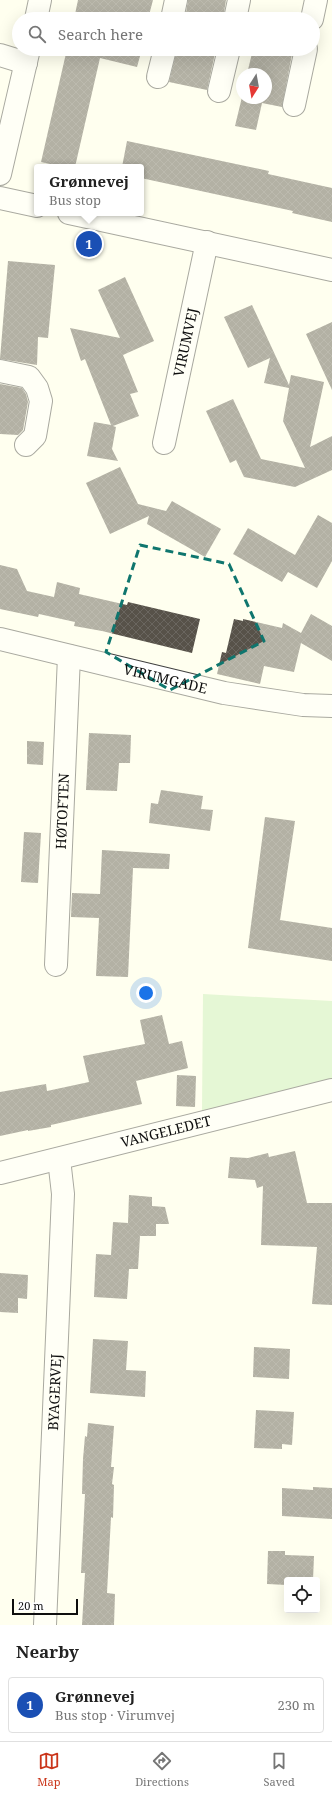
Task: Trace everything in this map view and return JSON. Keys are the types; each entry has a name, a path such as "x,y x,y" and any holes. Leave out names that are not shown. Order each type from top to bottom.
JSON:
{"street":[{"path":"37,12 40,0"},
{"path":"173,12 176,0"},
{"path":"236,12 239,0"},
{"path":"313,12 316,0"},
{"path":"0,55 12,55"},
{"path":"0,174 27,56"},
{"path":"158,77 163,56"},
{"path":"219,91 227,56"},
{"path":"294,105 304,56"},
{"path":"0,198 34,205"},
{"path":"83,216 332,270"},
{"name":"VIRUMVEJ","path":"164,443 207,242"},
{"path":"0,371 29,377 37,388 41,401 35,436 26,446"},
{"name":"VIRUMGADE","path":"0,639 224,693 303,705 332,706"},
{"name":"HØTOFTEN","path":"56,966 69,656"},
{"name":"VANGELEDET","path":"0,1173 332,1090"},
{"name":"BYAGERVEJ","path":"45,1625 63,1194 59,1159"}],"highlighted area":[{"path":"140,545 229,564 264,641 170,690 106,652"}],"green space":[{"path":"203,994 332,1001 332,1079 202,1111"}],"building":[{"path":"78,0 153,0 150,12 75,12"},
{"path":"188,0 226,0 224,12 186,12"},
{"path":"65,56 140,56 137,67 100,58 76,164 50,164 41,162"},
{"path":"175,56 214,56 207,90 169,82"},
{"path":"251,56 292,56 282,107 267,104 272,104 272,68 248,68"},
{"path":"240,104 262,104 256,130 235,126"},
{"path":"127,141 269,171 268,174 332,188 332,222 292,213 293,211 144,179 144,164 123,164"},
{"path":"8,261 55,265 48,338 38,337 37,365 0,359"},
{"path":"125,277 154,341 123,355 138,392 130,394 139,416 113,426 116,427 112,449 118,461 87,456 94,422 111,425 85,359 81,361 70,328 120,338 98,290"},
{"path":"252,305 289,385 291,375 324,382 310,447 332,436 332,470 295,487 244,477 236,460 230,463 206,411 233,399 261,459 305,468 283,421 289,388 264,383 270,358 248,368 224,317"},
{"path":"332,322 332,390 306,334"},
{"path":"0,384 22,388 26,394 28,402 23,430 18,435 0,434"},
{"path":"120,467 138,504 166,511 172,501 221,529 205,557 147,524 149,516 110,534 86,483"},
{"path":"318,515 332,523 332,561 317,588 288,572 282,582 233,554 248,528 295,555"},
{"path":"0,565 17,569 27,591 54,597 57,582 80,588 79,594 127,605 128,602 200,619 192,653 102,631 74,626 75,622 39,614 38,617 0,609"},
{"path":"311,614 332,626 332,661 301,643 294,672 264,666 260,684 217,674 222,652 226,653 234,619 243,621 243,619 282,628 283,623 301,633"},
{"path":"89,733 131,735 130,763 119,763 117,791 86,790"},
{"path":"27,741 44,742 43,765 27,764"},
{"path":"161,790 203,796 201,809 213,810 210,831 149,823 151,803 158,804"},
{"path":"265,817 295,821 280,920 332,928 332,961 248,948"},
{"path":"24,832 41,833 38,883 21,882"},
{"path":"102,850 170,854 169,869 133,868 128,977 96,976 99,918 71,917 72,893 100,894"},
{"path":"162,1015 169,1044 182,1041 188,1068 136,1081 142,1104 51,1125 51,1127 0,1136 0,1092 46,1084 47,1091 89,1082 83,1056 145,1044 140,1020"},
{"path":"177,1075 196,1076 195,1107 176,1106"},
{"path":"295,1151 307,1203 332,1203 332,1305 312,1304 317,1247 261,1245 263,1186 257,1188 255,1180 228,1178 230,1157 248,1158 268,1153 269,1157"},
{"path":"129,1195 152,1197 152,1206 165,1207 169,1224 156,1224 156,1236 140,1236 138,1269 129,1269 127,1299 94,1297 96,1254 111,1255 113,1222 128,1223"},
{"path":"0,1273 28,1275 27,1299 18,1298 18,1313 0,1312"},
{"path":"93,1339 128,1341 126,1370 146,1371 145,1397 90,1393"},
{"path":"254,1347 290,1349 289,1379 253,1377"},
{"path":"256,1410 294,1412 292,1445 282,1444 282,1449 254,1448"},
{"path":"88,1423 114,1426 111,1467 114,1467 112,1484 114,1485 113,1518 111,1517 107,1593 115,1594 114,1625 82,1625 85,1573 81,1573 85,1494 82,1494 83,1459"},
{"path":"313,1487 332,1488 332,1519 282,1516 282,1488 313,1490"},
{"path":"268,1551 285,1551 285,1555 314,1556 313,1577 284,1577 284,1585 267,1584"}],"place":[{"name":"Grønnevej","path":"89,244"}]}
